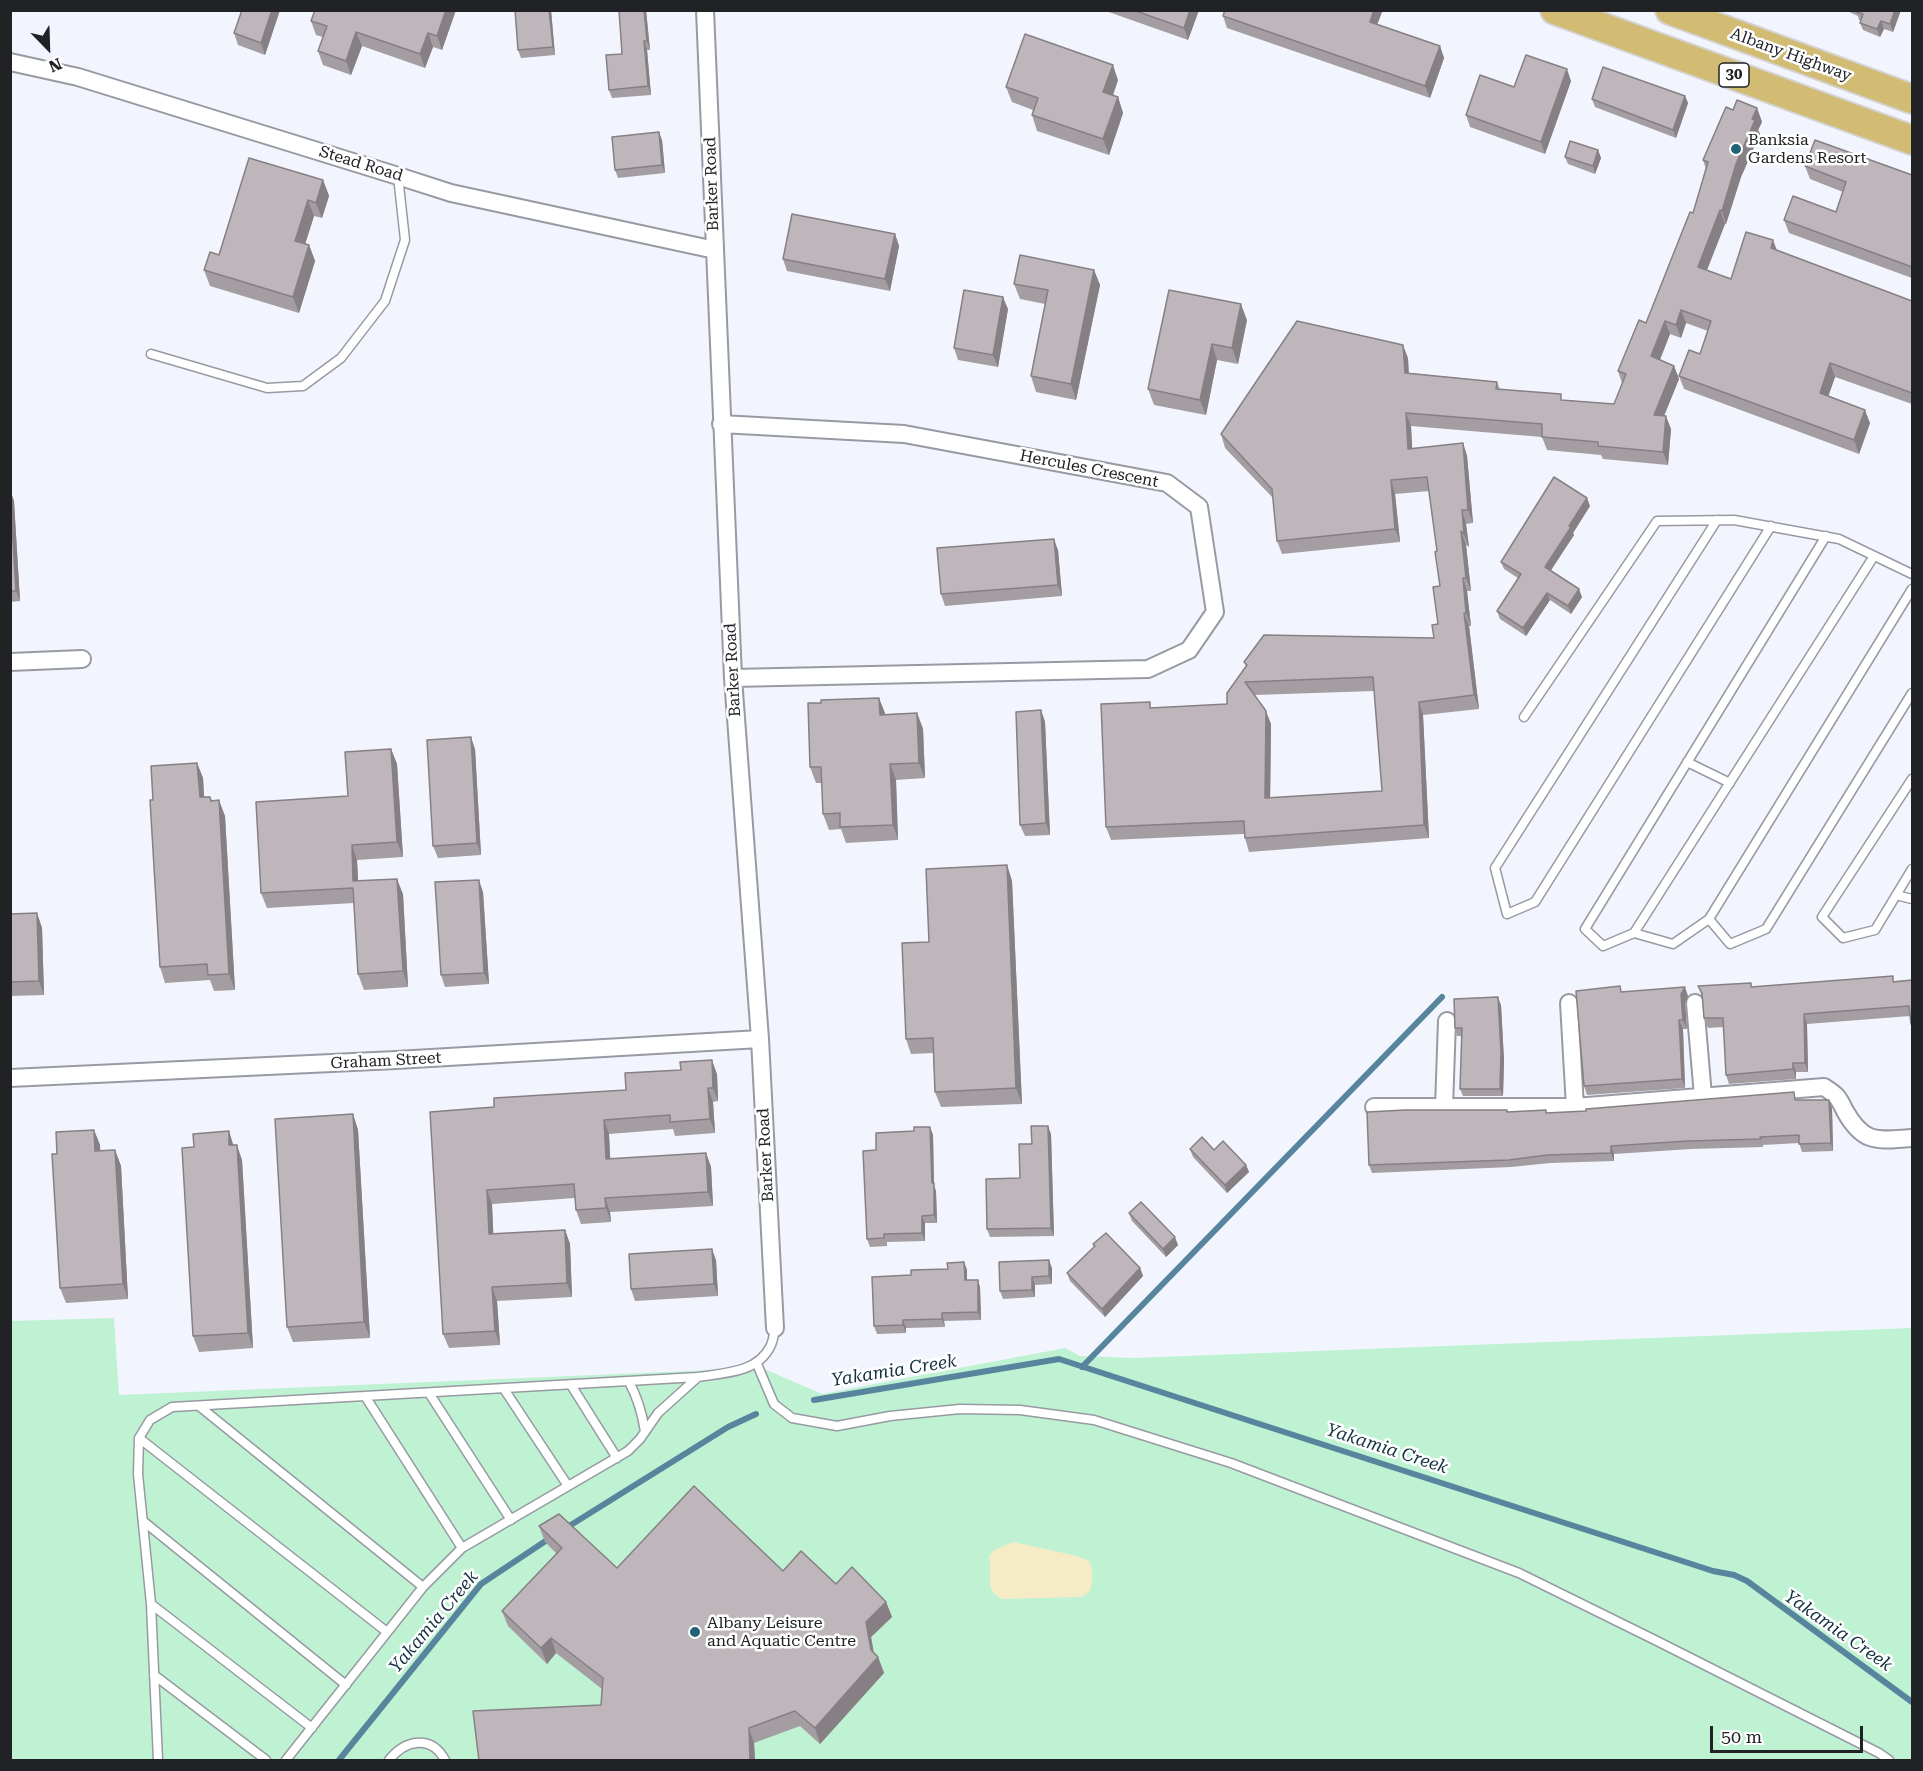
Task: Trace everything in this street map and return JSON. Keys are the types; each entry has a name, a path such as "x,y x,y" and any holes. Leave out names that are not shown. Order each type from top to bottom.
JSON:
{"highway":[{"name":"30","path":"1555,10 1912,140"},
{"name":"Albany Highway","path":"1670,10 1717,19 1912,99"}],"street":[{"name":"Barker Road","path":"705,10 733,678 760,1039 775,1328"},
{"name":"Stead Road","path":"10,62 78,77 451,194 715,250"},
{"name":"Hercules Crescent","path":"721,424 904,434 1167,483 1199,507 1215,612 1189,650 1148,669 733,678"},
{"path":"10,662 82,658"},
{"path":"1569,1003 1575,1107"},
{"path":"1695,1003 1703,1096"},
{"path":"1444,1107 1447,1021"},
{"name":"Graham Street","path":"10,1078 396,1060 760,1039"},
{"path":"1374,1107 1575,1107 1824,1088 1836,1094 1851,1122 1862,1135 1882,1140 1912,1138"}],"lane":[{"path":"151,354 267,388 303,386 341,358 385,301 405,240 398,176"},
{"path":"1524,717 1657,521 1734,519 1826,536 1839,539 1912,574"},
{"path":"1717,520 1496,868 1507,914 1535,902 1771,526"},
{"path":"1826,536 1585,929 1603,946 1634,933 1874,556"},
{"path":"1634,933 1673,944 1709,919 1912,589"},
{"path":"1709,919 1730,944 1766,929 1912,693"},
{"path":"1687,762 1730,783"},
{"path":"1912,779 1822,917 1843,938 1875,930 1912,869"},
{"path":"1896,895 1912,899"},
{"path":"158,1761 151,1604 138,1474 139,1438 150,1420 172,1407 698,1377 730,1372 757,1364 770,1347 775,1328"},
{"path":"757,1364 774,1404 792,1418 837,1426 890,1416 960,1409 1020,1410 1094,1420 1231,1463 1519,1573 1700,1662 1879,1753 1889,1761"},
{"path":"286,1761 423,1587 462,1548 628,1451 658,1413 698,1377"},
{"path":"629,1382 637,1396 645,1431"},
{"path":"571,1385 617,1458"},
{"path":"504,1389 568,1486"},
{"path":"429,1393 511,1520"},
{"path":"365,1396 462,1548"},
{"path":"199,1406 423,1587"},
{"path":"139,1438 387,1632"},
{"path":"143,1521 346,1685"},
{"path":"151,1604 312,1728"},
{"path":"154,1676 266,1761"},
{"path":"391,1759 398,1749 408,1744 418,1743 431,1745 445,1761"}],"green space":[{"path":"114,1318 119,1395 762,1368 822,1394 1065,1348 1080,1356 1134,1358 1912,1328 1912,1760 11,1760 10,1321"}],"sand":[{"path":"1013,1542 1077,1556 1089,1561 1092,1568 1090,1591 1082,1597 1002,1599 992,1591 990,1586 989,1557 994,1550"}],"building":[{"path":"242,10 272,10 261,43 234,33"},
{"path":"315,10 446,10 437,36 428,33 420,54 356,32 346,61 318,51 327,26 311,21"},
{"path":"515,10 549,10 553,47 518,50"},
{"path":"619,10 644,10 648,86 609,90 606,55 622,54"},
{"path":"1133,10 1190,10 1184,28"},
{"path":"1225,10 1374,10 1370,22 1440,46 1425,86 1223,16"},
{"path":"1857,10 1895,10 1890,24 1881,21 1877,29 1860,23 1863,14"},
{"path":"1025,34 1113,65 1103,92 1118,97 1103,139 1032,115 1038,98 1006,87"},
{"path":"1526,55 1567,69 1541,142 1466,115 1480,75 1514,87"},
{"path":"1603,67 1685,96 1673,130 1592,99"},
{"path":"1737,100 1757,108 1752,119 1755,120 1736,164 1722,211 1720,210 1698,267 1731,279 1746,232 1773,240 1771,248 1912,301 1912,393 1830,363 1820,393 1865,410 1854,440 1679,376 1689,350 1700,354 1711,321 1681,310 1676,325 1665,321 1651,356 1674,366 1654,415 1666,416 1663,452 1598,446 1598,442 1542,437 1542,424 1406,413 1408,449 1463,443 1468,510 1462,510 1464,534 1461,531 1466,578 1463,578 1466,613 1464,613 1474,695 1419,702 1424,825 1245,838 1244,821 1106,827 1101,704 1150,702 1150,708 1227,704 1227,693 1247,665 1244,662 1264,635 1434,638 1432,625 1438,624 1433,587 1440,586 1427,477 1391,480 1395,529 1277,541 1272,489 1221,434 1297,321 1403,345 1405,373 1497,382 1496,389 1561,394 1561,400 1614,404 1626,374 1618,371 1639,320 1646,323 1690,212 1693,213 1708,162 1703,160 1726,107 1733,110","holes":["1373,677 1382,791 1265,798 1266,711 1245,682"]},
{"path":"659,132 662,165 615,170 612,137"},
{"path":"1815,140 1912,175 1912,267 1784,220 1793,196 1836,212 1846,182 1805,166"},
{"path":"1570,141 1598,150 1593,166 1565,157"},
{"path":"249,158 323,180 316,203 308,200 295,241 309,245 293,297 204,270 210,252 219,255"},
{"path":"792,214 895,234 885,279 783,259"},
{"path":"1020,255 1094,270 1071,384 1031,376 1048,290 1014,284"},
{"path":"964,290 1003,297 993,355 954,348"},
{"path":"1169,290 1241,304 1232,348 1212,344 1200,400 1148,389"},
{"path":"1554,477 1587,498 1545,567 1579,589 1568,606 1547,593 1523,628 1497,611 1521,574 1501,562"},
{"path":"10,492 16,591 10,591"},
{"path":"1054,539 1058,585 941,594 937,548"},
{"path":"879,698 880,715 917,713 919,763 890,764 893,825 840,827 840,813 823,814 821,767 810,767 808,703 821,703 821,700"},
{"path":"1041,710 1046,823 1020,825 1016,712"},
{"path":"471,737 477,843 433,846 427,740"},
{"path":"391,749 397,842 352,845 353,881 397,879 403,971 358,974 353,888 261,893 256,802 348,796 345,752"},
{"path":"197,763 200,797 210,797 211,801 219,800 229,974 208,975 207,964 160,967 150,800 153,800 151,766"},
{"path":"1007,865 1016,1088 935,1092 933,1038 906,1039 902,943 929,942 926,869"},
{"path":"479,880 484,973 441,975 435,882"},
{"path":"37,913 39,981 10,982 10,914"},
{"path":"1893,976 1893,982 1912,980 1911,1024 1909,1006 1804,1014 1805,1063 1793,1063 1793,1069 1726,1075 1723,1018 1704,1018 1702,993 1698,986 1751,983 1751,987"},
{"path":"1620,986 1621,992 1685,987 1681,994 1683,1020 1679,1020 1682,1079 1584,1086 1576,991"},
{"path":"1498,997 1501,1052 1500,1089 1460,1089 1462,1028 1455,1028 1454,999"},
{"path":"712,1060 713,1088 708,1088 710,1119 670,1122 670,1115 604,1120 606,1159 706,1153 708,1192 605,1198 606,1208 576,1210 574,1184 487,1190 489,1234 565,1230 567,1283 492,1287 495,1331 443,1334 430,1112 494,1107 494,1098 626,1090 625,1073 681,1070 680,1062"},
{"path":"1794,1092 1795,1100 1829,1100 1831,1143 1799,1144 1799,1135 1611,1146 1611,1153 1547,1155 1509,1160 1369,1165 1367,1112 1546,1110 1546,1113"},
{"path":"353,1114 364,1322 287,1327 275,1119"},
{"path":"1031,1126 1048,1126 1051,1228 987,1229 986,1179 1020,1178 1019,1144 1032,1144"},
{"path":"914,1127 930,1127 934,1215 922,1216 922,1233 884,1234 884,1238 867,1239 863,1151 876,1150 876,1133 914,1131"},
{"path":"94,1130 95,1151 115,1150 123,1284 60,1288 52,1154 57,1154 56,1132"},
{"path":"229,1131 229,1145 237,1145 248,1333 193,1336 182,1148 194,1147 193,1134"},
{"path":"1202,1137 1214,1150 1223,1141 1246,1165 1225,1185 1190,1149"},
{"path":"1141,1202 1175,1237 1163,1249 1129,1213"},
{"path":"1106,1233 1140,1268 1102,1309 1067,1273"},
{"path":"712,1249 714,1284 631,1289 629,1254"},
{"path":"1049,1260 1049,1276 1032,1277 1032,1290 1000,1291 999,1262"},
{"path":"964,1262 965,1280 978,1280 978,1312 942,1313 942,1319 903,1320 903,1325 874,1326 872,1277 911,1275 911,1270 948,1269 947,1263"},
{"name":"Albany Leisure and Aquatic Centre","path":"694,1486 783,1571 801,1551 836,1584 852,1567 886,1602 866,1622 871,1650 878,1657 815,1728 795,1711 749,1728 750,1761 479,1761 473,1711 601,1705 603,1678 551,1638 541,1648 502,1611 562,1548 539,1526 559,1514 617,1568"}],"waterway":[{"path":"1082,1367 1442,997"},
{"name":"Yakamia Creek","path":"814,1400 1059,1359 1713,1571 1734,1575 1747,1581 1912,1702"},
{"name":"Yakamia Creek","path":"566,1528 728,1427 756,1414"},
{"name":"Yakamia Creek","path":"339,1760 481,1584 550,1538"}],"place":[{"name":"Banksia Gardens Resort","path":"1736,149"},
{"name":"Albany Leisure and Aquatic Centre","path":"695,1632"}]}
